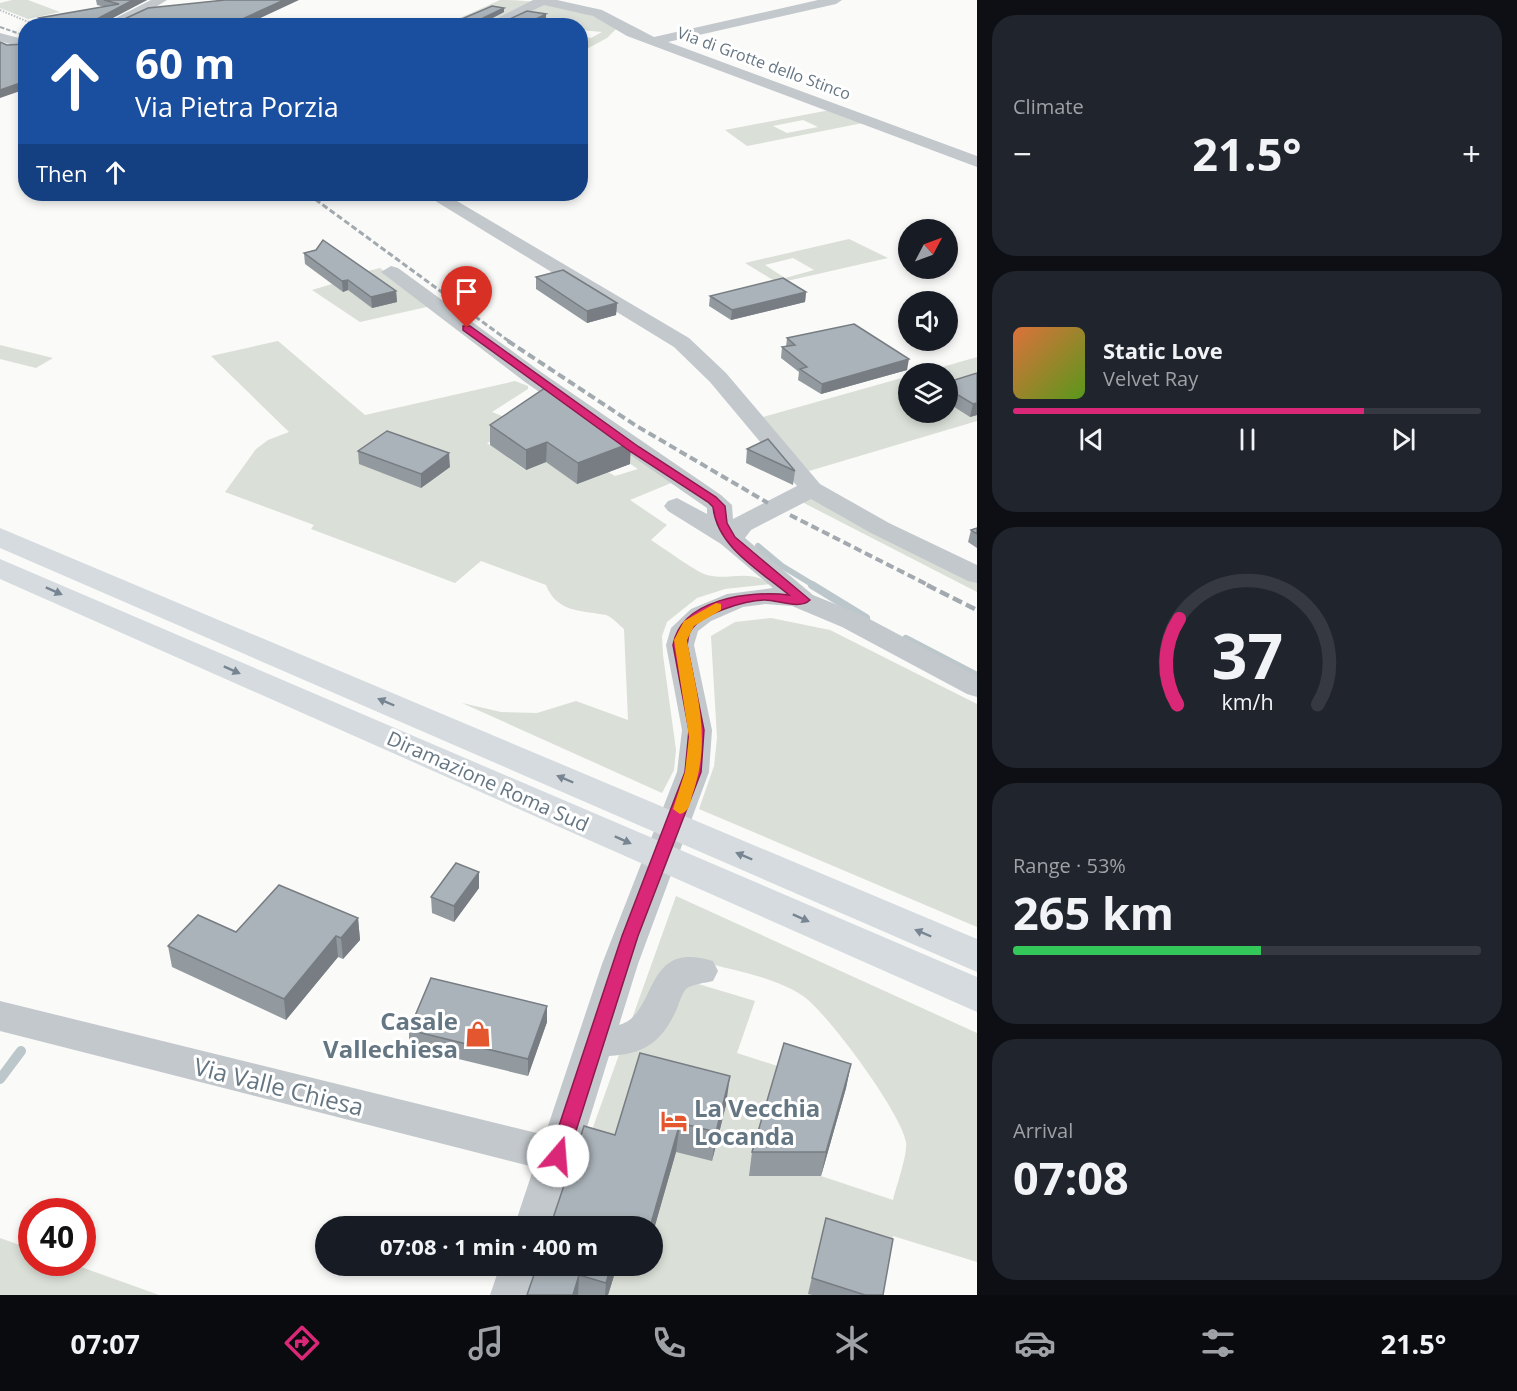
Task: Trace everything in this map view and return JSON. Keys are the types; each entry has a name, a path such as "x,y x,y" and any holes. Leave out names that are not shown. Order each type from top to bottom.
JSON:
{"highway":[{"name":"Diramazione Roma Sud","path":"0,537 977,956"},
{"name":"Diramazione Roma Sud","path":"0,568 977,995"}],"street":[{"path":"504,18 540,0"},
{"name":"Via di Grotte dello Stinco","path":"540,0 597,14 632,33 977,162"},
{"path":"653,41 836,0"},
{"path":"129,18 146,9 167,4"},
{"path":"0,37 18,42"},
{"path":"0,49 18,45"},
{"path":"446,201 657,325 694,350 722,379 762,432 800,472 807,491 977,575"},
{"path":"391,272 542,384 712,500 719,506 721,523 730,539"},
{"path":"730,539 741,525 807,491"},
{"path":"677,506 730,539 803,600 852,621 977,688"},
{"path":"539,1216 635,922 689,787 695,764 697,730 680,645 685,627 701,615 737,600 765,596 803,600"},
{"path":"596,1041 623,1041 638,1035 652,1023 669,981 675,974 688,970 700,971"},
{"name":"Via Valle Chiesa","path":"0,1016 558,1156"},
{"path":"512,1295 519,1276"}],"path":[{"path":"0,10 19,18"}],"shaded area":[{"path":"28,0 60,12 25,18 0,8 0,3"},
{"path":"500,0 530,1 575,10 617,28 607,38 588,48 588,37 602,32 588,31 588,18 460,18"},
{"path":"830,110 863,123 747,146 725,130","holes":["803,120 818,127 787,133 773,126"]},
{"path":"849,239 888,258 778,283 745,263","holes":["793,258 814,270 785,278 765,265"]},
{"path":"380,268 431,306 360,322 312,290 332,284 328,281"},
{"path":"278,341 365,415 515,381 528,386 528,389 492,412 529,427 487,443 525,470 556,458 615,476 638,469 583,433 595,429 676,481 630,500 667,525 651,540 707,575 755,577 770,584 725,589 697,598 667,622 662,636 663,655 676,750 674,770 662,793 462,703 501,712 537,713 576,701 628,720 624,629 611,617 571,609 556,601 546,585 481,561 455,583 311,529 314,525 225,492 256,449 268,440 289,432 211,356"},
{"path":"0,345 53,358 36,368 0,359"},
{"path":"977,357 977,386 958,391 958,363 956,363"},
{"path":"898,379 898,423 958,423 958,407 977,415 977,421 809,471 767,431 759,418"},
{"path":"808,496 977,582 977,592 802,502"},
{"path":"771,618 830,630 977,704 977,927 699,809 714,766 717,738 711,636 735,622"},
{"path":"676,896 977,1033 977,1262 893,1236 882,1295 536,1295 543,1276 663,1276 663,1216 641,1216 583,1155","holes":["703,962 780,984 803,996 829,1022 862,1064 892,1110 906,1142 904,1162 893,1200 821,1176 846,1088 737,1053 755,1001 695,983"]},
{"path":"0,1238 18,1244 18,1276 96,1276 96,1272 159,1295 0,1295"}],"building":[{"path":"104,0 133,0 99,18 39,18 119,4"},
{"path":"225,0 284,0 245,18 126,18 148,8"},
{"path":"492,6 504,8 483,18 464,18"},
{"path":"527,11 546,14 538,18 512,18"},
{"path":"0,42 7,45 18,44 18,84 0,90"},
{"path":"323,240 396,291 371,297 348,280 342,281 304,253 316,250"},
{"path":"563,270 617,303 587,311 536,277"},
{"path":"783,278 806,292 732,310 710,296"},
{"path":"854,324 909,359 822,384 800,369 807,367 782,347 795,345 787,338"},
{"path":"977,373 977,403 973,404 958,395 958,379"},
{"path":"545,388 631,443 578,463 547,442 526,450 490,425"},
{"path":"387,431 449,453 421,474 358,451"},
{"path":"768,439 795,471 747,449"},
{"path":"456,863 479,872 454,906 431,897"},
{"path":"279,885 358,918 341,938 336,936 284,999 168,946 198,915 236,932"},
{"name":"Casale Vallechiesa","path":"431,978 547,1006 528,1059 409,1030"},
{"path":"784,1043 851,1064 826,1152 752,1152"},
{"path":"640,1053 730,1076 716,1132 680,1123 653,1216 554,1216 584,1126 615,1135"},
{"path":"826,1218 893,1239 883,1295 865,1295 812,1278"},
{"path":"534,1276 579,1276 573,1295 527,1295"},
{"path":"582,1276 608,1276 606,1283"}],"waterway":[{"path":"758,546 782,566 815,586"},
{"path":"812,585 866,618"},
{"path":"906,639 977,676"},
{"path":"0,1079 21,1051"}],"railway":[{"path":"0,27 18,33"},
{"path":"318,201 510,342"},
{"path":"508,341 635,425 768,503"},
{"path":"790,515 930,586"},
{"path":"927,585 977,610"}],"slow traffic":[{"path":"680,809 693,772 697,737 680,645 682,632 688,624 716,607"}],"place":[{"name":"Casale Vallechiesa","path":"478,1034"},
{"name":"La Vecchia Locanda","path":"674,1121"}],"route":[{"path":"467,328 635,449 712,500 722,511 721,523 730,539 803,600 755,596 737,600 701,615 688,624 682,632 680,645 697,730 693,772 620,964 558,1156"}]}
